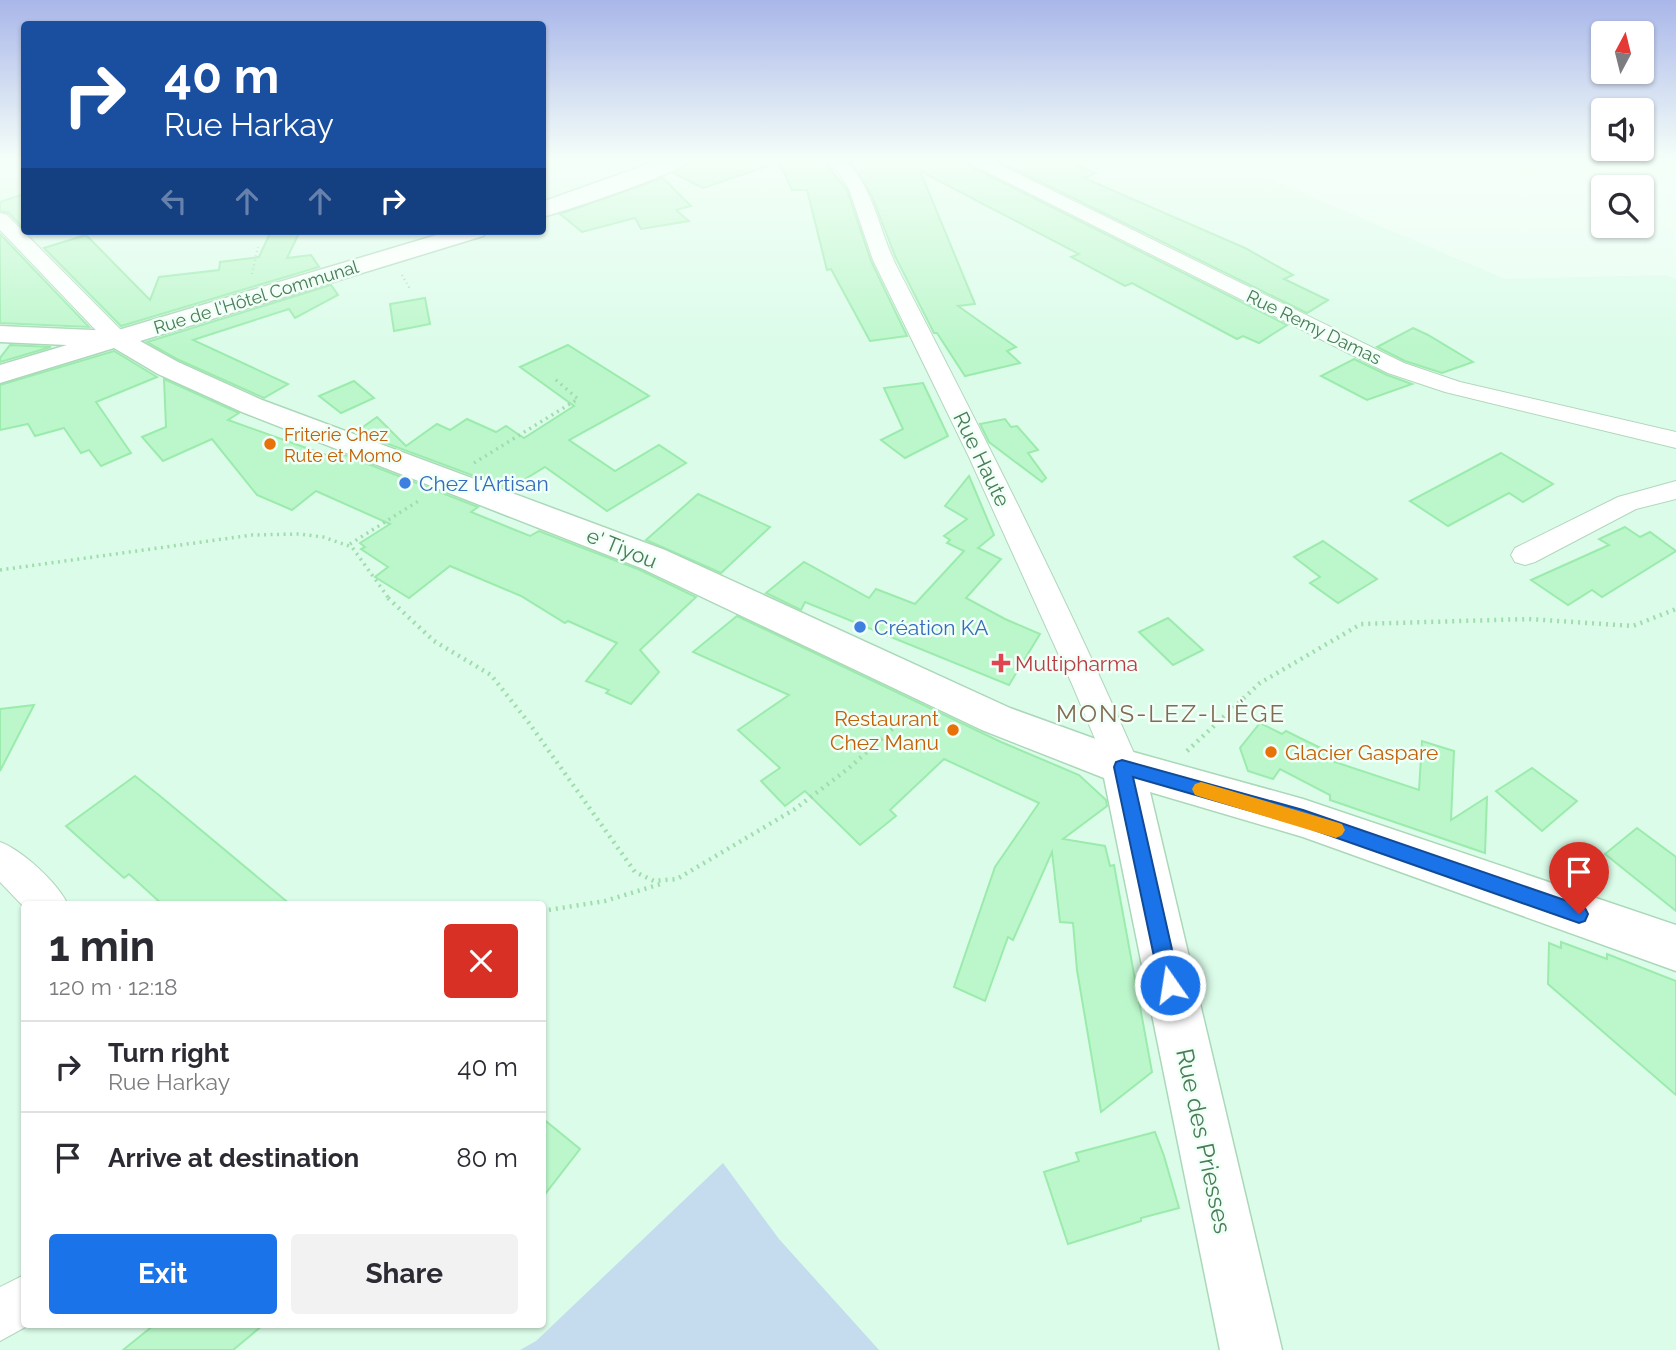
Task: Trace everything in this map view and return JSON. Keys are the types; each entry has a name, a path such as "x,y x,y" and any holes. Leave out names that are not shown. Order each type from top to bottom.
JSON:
{"street":[{"path":"2,221 117,339"},
{"name":"Rue Haute","path":"869,221 883,260 982,457 1088,684 1140,772"},
{"name":"Rue Remy Damas","path":"1100,221 1396,368 1452,387 1676,440"},
{"name":"Rue de l'Hôtel Communal","path":"0,374 462,235"},
{"path":"0,334 117,339"},
{"name":"e' Tiyou","path":"117,339 168,368 252,406 653,559 996,719 1140,772 1303,818 1676,948"},
{"path":"1525,555 1627,503 1676,490"},
{"name":"Rue des Priesses","path":"1140,772 1251,1350"},
{"path":"0,858 45,901"},
{"path":"0,1316 21,1301"}],"path":[{"path":"350,544 502,444 578,399 555,379"},
{"path":"0,570 160,549 206,540 274,534 309,536 350,544 357,549 380,590 402,613 451,653 489,673 543,742 635,872 645,879 665,882"},
{"path":"1140,772 1259,683 1361,625 1529,619 1633,626 1676,609"},
{"path":"546,910 605,901 688,874 795,809 849,768 934,689"}],"shaded area":[{"path":"0,221 21,221 21,235 546,235 546,221 1368,221 1505,279 1665,275 1676,279 1676,1350 0,1350"},
{"path":"723,1163 779,1239 879,1350 520,1350 536,1341"}],"building":[{"path":"569,221 624,221 582,232"},
{"path":"637,221 689,221 641,229"},
{"path":"815,221 857,221 871,261 907,336 870,341 831,269 827,270"},
{"path":"882,221 941,221 975,304 958,306 1016,347 1007,351 1020,363 965,376 937,333 934,333 895,256"},
{"path":"1016,221 1080,221 1287,325 1259,343 1243,336 1237,339 1132,283 1125,286 1071,257 1079,254"},
{"path":"1120,221 1183,221 1245,248 1293,275 1284,279 1328,300 1307,313"},
{"path":"0,234 89,327 0,323"},
{"path":"86,235 150,300 159,277 219,270 220,262 259,257 269,235 298,235 287,258 311,255 319,267 121,326 44,248"},
{"path":"331,285 338,295 295,318 289,309 193,340 288,384 264,398 179,360 147,342"},
{"path":"425,298 430,324 394,331 390,304"},
{"path":"1413,328 1473,362 1442,373 1405,361 1377,347"},
{"path":"10,345 51,347 0,362"},
{"path":"568,345 649,396 569,440 615,471 659,445 686,463 607,511 545,467 509,489 356,432 377,417 406,446 437,424 450,430 467,419 496,432 506,426 524,438 574,406 520,367"},
{"path":"114,351 157,377 96,402 131,453 101,466 89,450 81,453 64,428 35,436 28,424 0,430 0,385"},
{"path":"1354,359 1412,384 1367,400 1321,376"},
{"path":"164,379 239,413 228,420 326,455 332,450 478,507 471,512 530,536 539,531 640,570 696,597 640,650 659,672 631,704 606,693 609,690 586,681 617,643 568,621 565,623 521,596 450,566 409,598 375,577 388,567 361,549 365,547 360,543 390,524 316,491 292,510 257,495 212,439 163,461 142,437 166,427"},
{"path":"354,381 374,398 341,413 319,396"},
{"path":"923,383 948,436 905,458 881,440 903,429 884,388"},
{"path":"1005,419 1011,427 1017,426 1038,450 1028,453 1046,478 1042,482 989,442 980,424"},
{"path":"1501,453 1553,484 1523,502 1509,493 1448,526 1410,501"},
{"path":"969,476 994,535 978,548 1001,559 966,598 1040,634 1009,685 805,602 801,610 766,593 804,562 869,598 876,589 915,604 964,551 947,543 950,540 944,536 967,519 945,506"},
{"path":"698,494 770,527 721,573 646,540"},
{"path":"1625,527 1640,537 1650,532 1676,551 1602,597 1592,590 1568,605 1531,580 1609,545 1599,539"},
{"path":"1323,541 1377,579 1338,603 1310,583 1320,577 1294,557"},
{"path":"737,616 1001,742 1079,775 1106,800 1107,806 1063,839 1105,846 1110,866 1114,865 1152,1072 1101,1112 1077,970 1073,923 1060,922 1052,852 1013,940 1008,937 985,1001 954,987 995,867 1039,803 944,759 890,810 896,816 860,845 805,791 785,806 761,781 780,768 738,730 789,695 693,652"},
{"path":"1168,618 1203,650 1173,665 1139,632"},
{"path":"34,705 0,771 0,709"},
{"path":"1260,723 1282,734 1286,731 1333,754 1329,760 1419,790 1422,741 1454,751 1451,820 1487,797 1485,853 1330,800 1330,795 1280,769 1273,779 1248,771 1240,748"},
{"path":"1532,768 1577,801 1542,831 1496,791"},
{"path":"135,776 286,901 159,901 129,874 124,878 66,826"},
{"path":"1637,828 1676,857 1676,911 1605,854"},
{"path":"1561,942 1607,959 1607,954 1676,981 1676,1095 1548,984 1549,943 1561,948"},
{"path":"546,1121 580,1149 546,1193"},
{"path":"1155,1132 1179,1208 1141,1218 1141,1221 1068,1244 1044,1172 1079,1161 1076,1153"},
{"path":"150,1328 259,1328 233,1350 123,1350"}],"slow traffic":[{"path":"1201,789 1336,830"}],"place":[{"name":"Friterie Chez Rute et Momo","path":"270,444"},
{"name":"Chez l'Artisan","path":"405,483"},
{"name":"Création KA","path":"860,627"},
{"name":"Multipharma","path":"1001,663"},
{"name":"Restaurant Chez Manu","path":"953,730"},
{"name":"Glacier Gaspare","path":"1271,752"}],"district":[{"name":"MONS-LEZ-LIÈGE","path":"1171,713"}],"route":[{"path":"1170,985 1122,767 1303,818 1579,914"}]}
